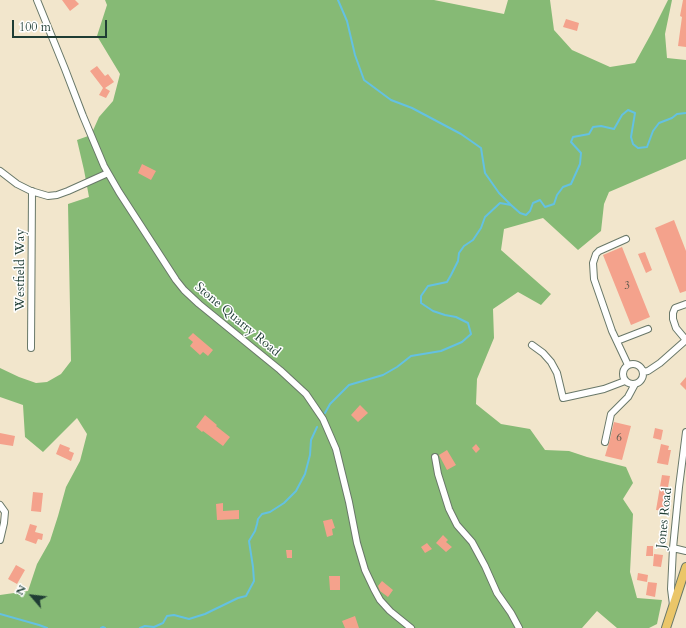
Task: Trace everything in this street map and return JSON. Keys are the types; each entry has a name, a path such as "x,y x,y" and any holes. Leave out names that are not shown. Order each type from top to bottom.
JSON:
{"main road":[{"path":"666,628 686,567"}],"street":[{"name":"Stone Quarry Road","path":"37,0 104,166 119,192 184,290 280,370 306,394 323,419 336,449 357,543 365,570 380,600 390,611 411,628"},
{"path":"0,171 17,184 32,192 48,196 57,195 84,185 108,173"},
{"name":"Westfield Way","path":"31,348 32,192"},
{"path":"626,239 599,251 596,254 593,263 594,279 612,331 628,365"},
{"path":"643,372 648,371 660,363 686,340 676,328 673,313 675,308 686,304"},
{"path":"617,341 648,329"},
{"path":"532,345 543,353 554,367 557,373 563,398 604,389 625,381"},
{"path":"631,363 641,367 643,372 643,377 640,382 635,384 629,384 622,376 623,370 631,363"},
{"path":"605,442 611,414 628,397 635,384"},
{"name":"Jones Road","path":"673,606 671,589 672,548 686,432"},
{"path":"435,457 438,474 451,514 457,525 472,542 486,566 497,593 519,628"},
{"path":"0,505 5,512 0,540"},
{"path":"672,548 686,551"}],"green space":[{"path":"105,0 434,0 504,14 508,0 550,0 554,30 572,50 610,67 635,63 668,0 672,0 665,34 667,58 686,60 686,159 609,192 604,204 601,231 578,250 543,218 504,229 501,250 551,294 541,305 518,292 493,309 494,338 477,379 476,404 501,424 530,429 545,450 569,451 626,467 633,483 623,499 633,514 630,572 637,598 662,600 657,624 649,628 617,628 597,611 582,628 0,628 0,595 28,591 37,564 50,541 66,487 80,461 87,434 77,418 43,452 25,437 23,405 0,397 0,368 36,383 47,382 61,374 71,361 68,204 89,197 77,140 91,135 99,117 113,101 120,74 97,36 107,5"}],"building":[{"path":"62,0 75,0 79,4 70,11"},
{"path":"683,0 686,0 686,47 678,46 682,17 680,16"},
{"path":"566,19 579,23 577,31 563,27"},
{"path":"97,66 105,76 108,74 114,82 105,88 110,91 106,98 99,95 103,88 90,71"},
{"path":"142,164 156,171 151,180 138,173"},
{"path":"674,220 686,251 686,291 680,293 655,228"},
{"path":"622,247 650,317 631,325 603,255"},
{"path":"645,252 652,270 646,273 638,254"},
{"path":"193,333 213,350 208,356 203,352 200,355 190,346 193,342 188,338"},
{"path":"686,377 686,390 680,384"},
{"path":"360,405 368,413 358,422 351,415"},
{"path":"205,415 230,437 223,446 196,427"},
{"path":"614,422 631,426 622,460 605,456"},
{"path":"655,428 663,430 661,440 653,438"},
{"path":"0,433 15,436 13,446 0,444"},
{"path":"60,444 70,448 69,451 74,453 71,461 56,454"},
{"path":"476,444 480,449 476,453 472,448"},
{"path":"661,444 669,446 668,450 671,450 668,465 657,463"},
{"path":"447,450 456,465 447,470 439,455"},
{"path":"662,475 670,476 667,493 669,493 665,511 656,510"},
{"path":"33,492 43,493 41,512 31,511"},
{"path":"223,503 223,511 239,510 239,519 217,520 216,504"},
{"path":"332,519 335,528 332,529 333,535 327,537 323,521"},
{"path":"30,524 37,526 35,532 43,534 42,540 38,539 36,544 25,540"},
{"path":"443,535 448,540 446,542 452,547 446,552 436,543"},
{"path":"427,543 432,549 425,553 421,547"},
{"path":"647,546 653,546 653,556 646,556"},
{"path":"286,550 292,550 292,558 287,558"},
{"path":"654,554 663,555 661,567 653,566"},
{"path":"16,565 25,570 17,584 8,579"},
{"path":"638,573 648,575 647,582 637,580"},
{"path":"329,576 340,576 340,590 330,590"},
{"path":"382,581 393,590 388,597 380,591 378,586"},
{"path":"648,582 657,583 655,597 646,595"},
{"path":"355,616 359,628 345,628 342,621"}],"waterway":[{"path":"338,0 347,21 355,55 364,80 391,100 412,108 461,134 481,148 485,173 499,193 511,205"},
{"path":"325,413 330,404 349,385 383,375 397,367 411,356 441,351 462,342 471,334 468,323 456,317 433,311 421,303 421,296 428,286 447,282 458,261 459,253 464,246 473,240 481,228 485,217 500,203 511,205 520,213 526,215 530,211 533,203 540,200 545,207 554,204 557,195 563,187 571,184 580,164 581,153 571,142 573,137 589,134 593,127 601,126 614,129 622,115 628,110 635,113 631,137 633,144 638,148 647,147 653,131 659,123 672,118 677,114 686,113"},
{"path":"140,628 145,626 154,627 163,623 167,616 174,615 189,619 205,614 238,598 246,596 254,581 249,541 255,531 258,519 262,514 270,512 284,503 296,491 305,474 310,455 311,440 317,427"},
{"path":"0,614 47,628"},
{"path":"101,628 105,628"}]}
